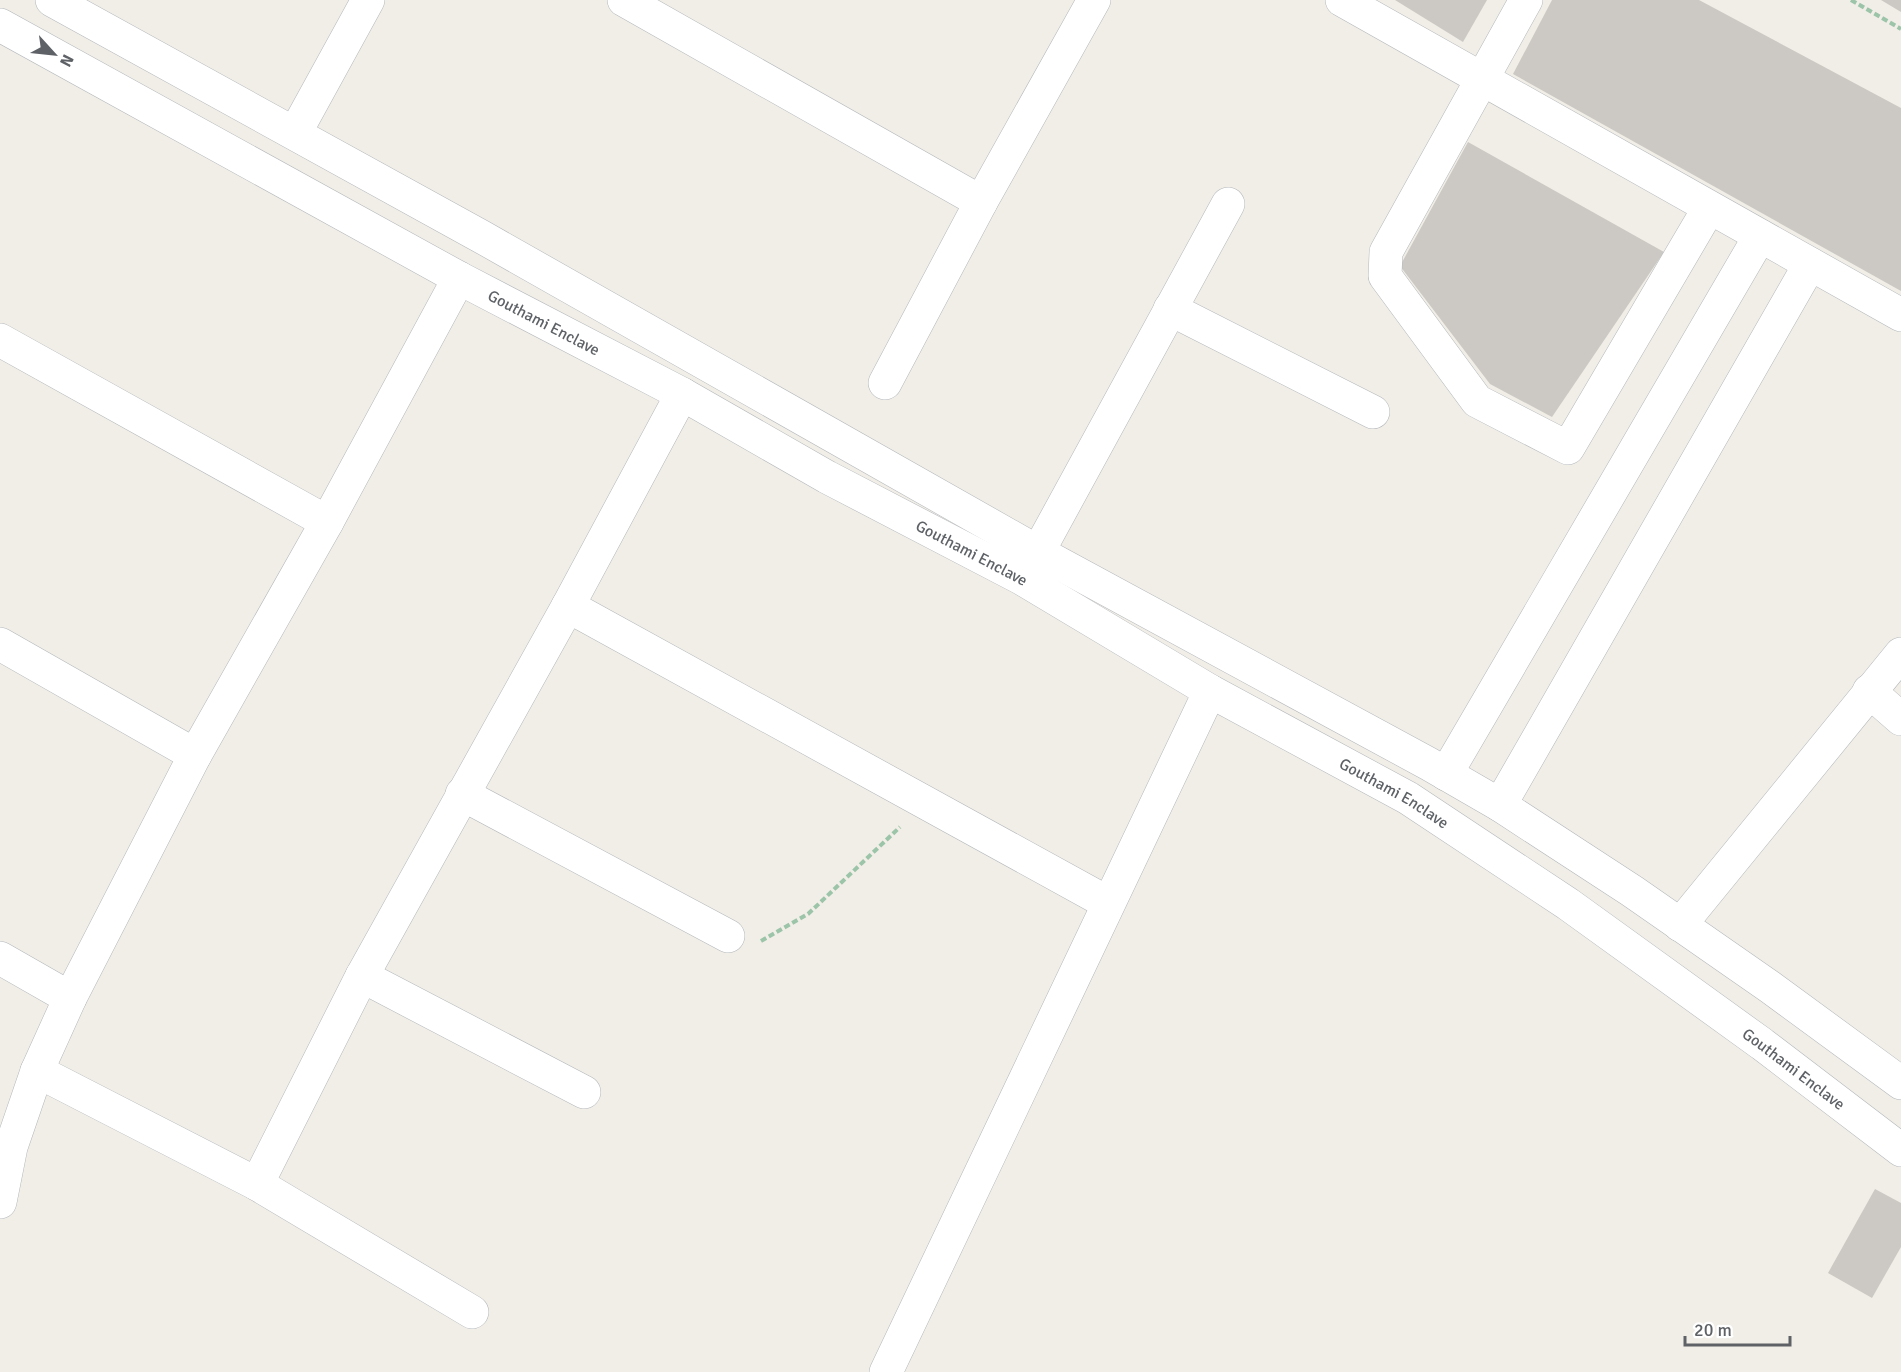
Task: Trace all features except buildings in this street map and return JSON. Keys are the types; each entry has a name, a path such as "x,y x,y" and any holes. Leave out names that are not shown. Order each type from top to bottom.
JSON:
{"street":[{"name":"Gouthami Enclave","path":"52,0 700,359 846,445 1038,552 1500,805 1632,891 1770,987 1901,1083"},
{"path":"295,133 368,0"},
{"path":"624,0 981,202"},
{"path":"885,383 981,202 1094,0"},
{"path":"1341,0 1901,315"},
{"path":"1526,0 1386,252 1385,276 1477,401 1568,448 1709,208"},
{"name":"Gouthami Enclave","path":"0,25 459,278 682,394 827,477 1021,578 1210,691 1408,798 1568,904 1762,1044 1901,1150"},
{"path":"1038,552 1228,204"},
{"path":"1446,774 1760,236"},
{"path":"1500,805 1810,264"},
{"path":"0,1202 11,1147 37,1071 70,998 195,755 327,522 459,278"},
{"path":"1170,309 1373,412"},
{"path":"0,340 327,522"},
{"path":"257,1184 362,976 568,606 682,394"},
{"path":"568,606 1108,903"},
{"path":"0,645 195,755"},
{"path":"1680,925 1901,654"},
{"path":"886,1372 1210,691"},
{"path":"1869,691 1901,719"},
{"path":"462,794 728,936"},
{"path":"0,958 70,998"},
{"path":"362,976 584,1092"},
{"path":"37,1071 257,1184 472,1312"}],"path":[{"path":"1851,0 1901,29"},
{"path":"728,936 749,944 760,942 808,914 904,823"}]}
